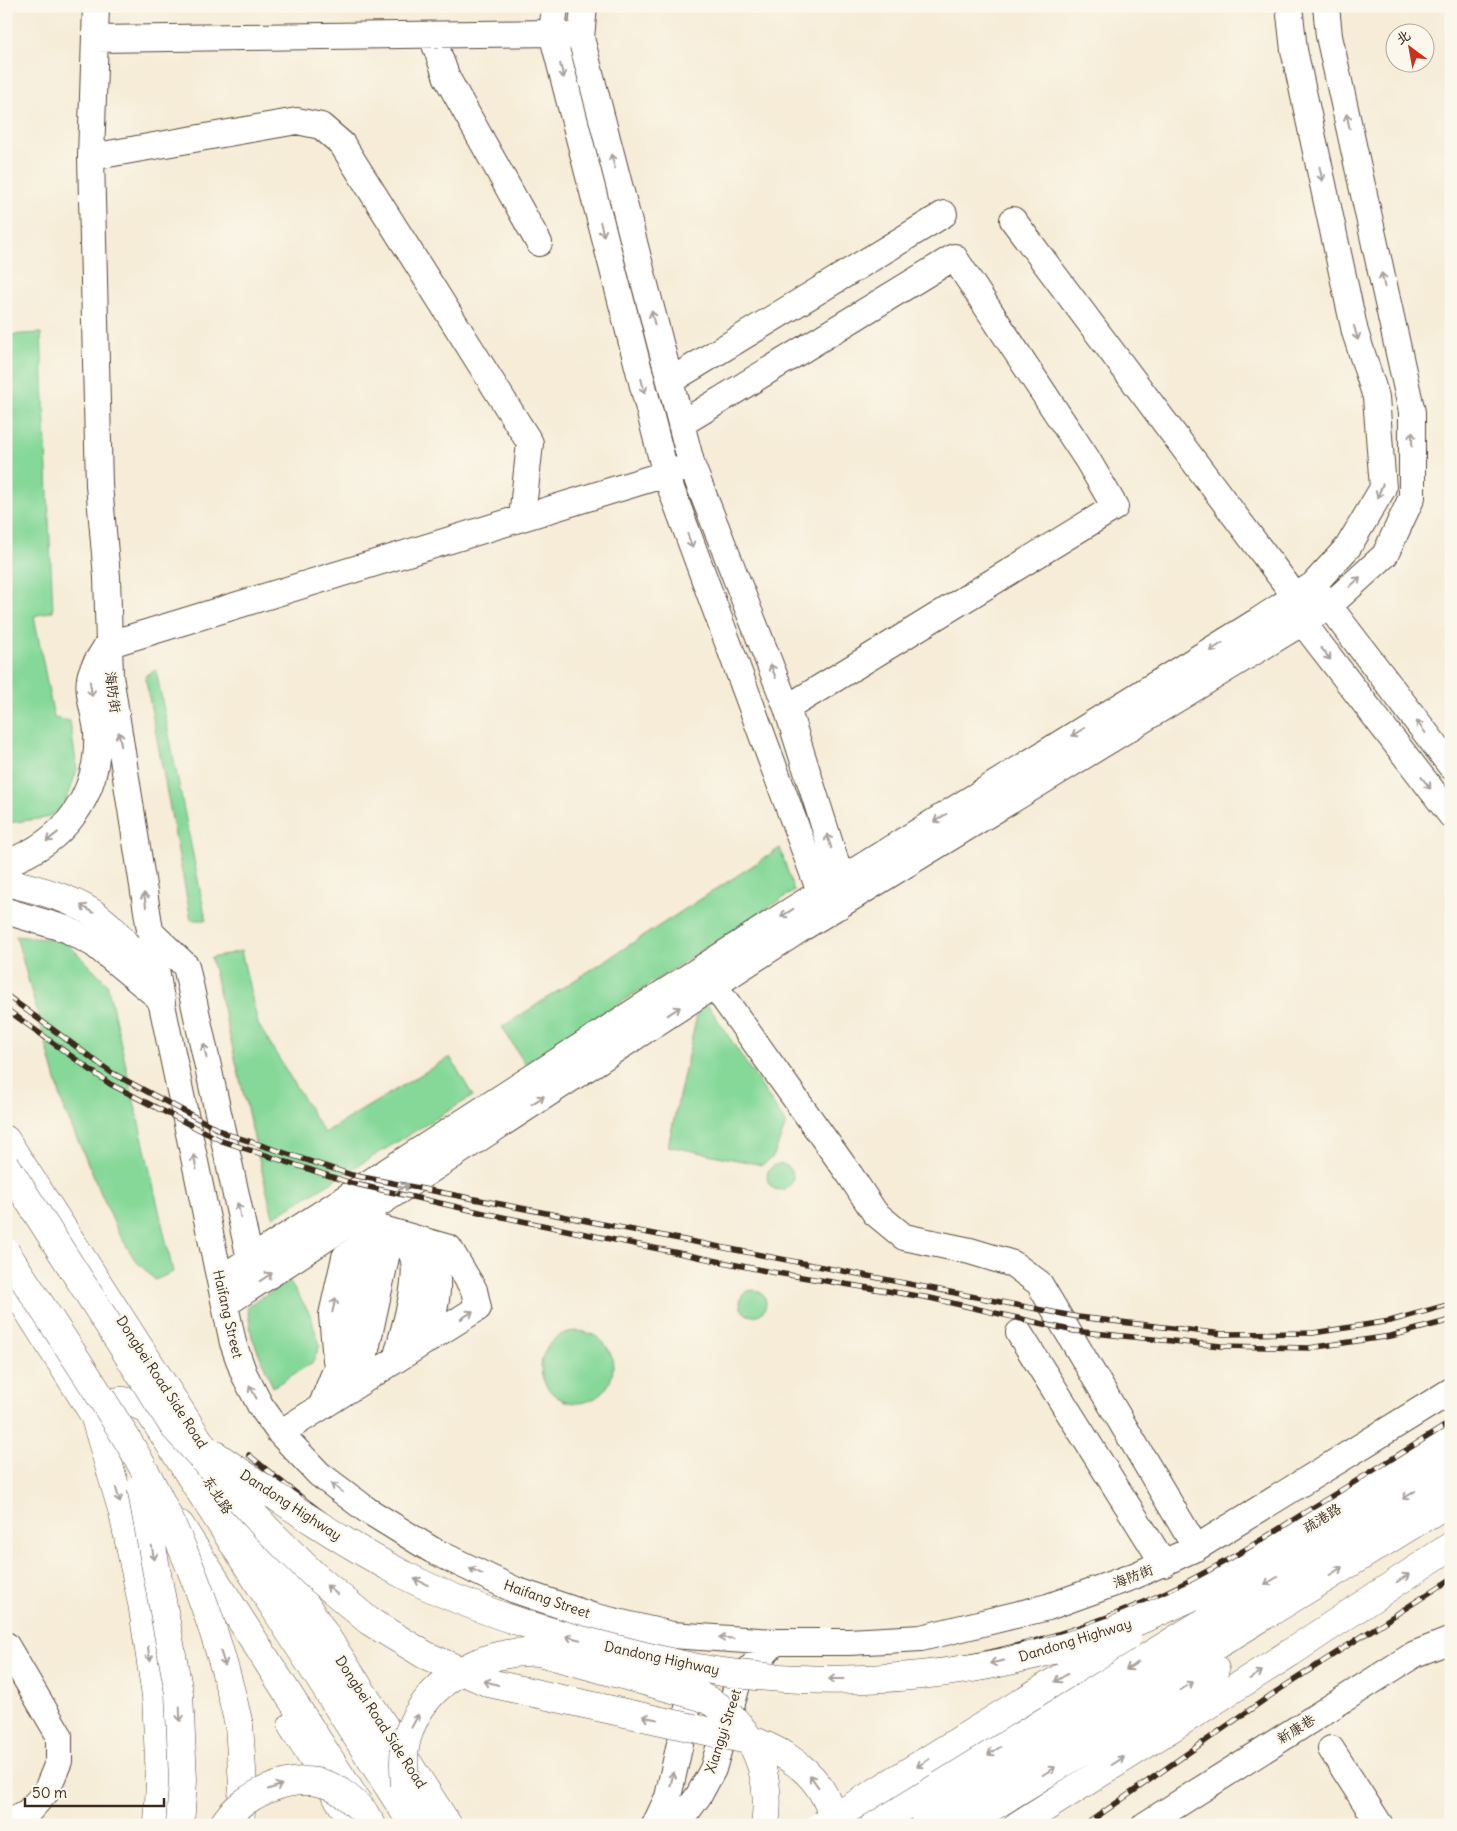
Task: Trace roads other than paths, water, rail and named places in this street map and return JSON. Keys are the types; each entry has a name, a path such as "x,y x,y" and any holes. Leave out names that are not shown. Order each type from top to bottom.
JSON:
{"main road":[{"path":"6,882 50,892 74,901 93,912 124,940 136,956 161,1000"},
{"name":"Dongbei Road Side Road","path":"6,1140 448,1825"},
{"path":"7,1182 51,1210"},
{"name":"东北路","path":"7,1182 147,1410 413,1825"},
{"name":"东北路","path":"7,1182 174,1427 430,1825"},
{"path":"6,1252 135,1454 363,1820"},
{"path":"6,1276 94,1415 363,1820"},
{"path":"94,1415 108,1404 118,1400 133,1402 147,1410"},
{"path":"94,1415 123,1513 142,1603 156,1696 160,1780 158,1825"},
{"path":"174,1427 272,1535 313,1574 369,1621 425,1655 489,1683 757,1742 781,1751 799,1763 812,1778 824,1797 834,1825"},
{"name":"Dandong Highway","path":"174,1427 320,1527 416,1580 490,1613 547,1632 720,1672 795,1679 876,1679 956,1670 1043,1653 1115,1630 1192,1597"},
{"name":"疏港路","path":"1192,1597 1451,1438"},
{"path":"135,1454 179,1693 183,1780 180,1825"},
{"path":"135,1454 203,1599 225,1665 239,1725 244,1785 240,1825"},
{"path":"874,1825 1451,1470"},
{"path":"924,1825 1451,1501"},
{"path":"963,1825 1451,1522"},
{"path":"1018,1825 1290,1653 1451,1546"},
{"path":"822,1825 1192,1597"},
{"path":"405,1785 406,1747 411,1727 423,1706 439,1688 457,1673 480,1660 518,1651 539,1652 702,1697 720,1705 736,1720 761,1762 767,1783 768,1805 765,1825"},
{"path":"223,1825 228,1817 245,1801 282,1784 304,1782 324,1784 343,1794 363,1820"}],"street":[{"path":"96,6 91,157 99,485 107,577 107,645 692,466"},
{"path":"555,6 552,33 666,475 833,892"},
{"path":"584,6 581,38 692,466 787,708 833,892"},
{"path":"220,1278 336,1204 708,976 833,892 1265,631 1298,594 1348,547 1383,488 1376,397 1355,332 1294,50 1289,6"},
{"path":"1265,631 1303,623 1329,606 1385,555 1412,497 1412,412 1329,36 1326,6"},
{"path":"96,39 552,33 581,38"},
{"path":"432,36 447,78 539,243"},
{"path":"1294,50 1329,36"},
{"path":"91,157 297,121 322,126 342,144 530,443 522,518"},
{"path":"670,380 944,214"},
{"path":"1013,220 1298,594 1303,623 1451,815"},
{"path":"681,424 954,257 1087,459 1114,507 787,708"},
{"path":"1298,594 1329,606 1451,766"},
{"name":"海防街","path":"6,863 35,850 55,835 72,818 84,800 92,779 97,755 97,731 90,679 107,645"},
{"name":"海防街","path":"107,645 110,676 161,1000"},
{"path":"6,911 66,929 94,944 161,1000"},
{"path":"150,932 186,966 250,1259 225,1304"},
{"path":"225,1304 371,1228 708,976"},
{"path":"708,976 875,1213 904,1237 970,1251 1013,1264 1039,1283 1196,1548"},
{"name":"Haifang Street","path":"161,1000 233,1343 244,1374 260,1405 280,1433 319,1474 367,1510 432,1550 515,1590 592,1616 672,1635 775,1642"},
{"path":"336,1204 371,1228 404,1244 411,1252 416,1270 387,1365"},
{"path":"345,1378 387,1365 478,1308 474,1290 449,1248 417,1238 371,1228"},
{"path":"280,1433 321,1407 345,1378 351,1328 371,1228"},
{"path":"417,1238 426,1248 437,1268 438,1282 428,1340"},
{"path":"1019,1333 1164,1564"},
{"name":"海防街","path":"775,1642 849,1642 921,1638 1048,1607 1164,1564 1196,1548 1451,1391"},
{"path":"655,1825 668,1797 694,1681 672,1635"},
{"name":"新康巷","path":"1145,1825 1178,1816 1415,1654 1451,1640"},
{"name":"Xiangyi Street","path":"677,1825 699,1794 712,1769 738,1682 775,1642"},
{"path":"6,1645 59,1734 59,1761 46,1792 28,1812 6,1824"},
{"path":"1331,1749 1380,1825"}],"railway":[{"path":"6,995 112,1073 227,1134 352,1175 1078,1317 1223,1334 1313,1333 1390,1321 1451,1304"},
{"path":"6,1009 110,1084 222,1141 351,1183 488,1214 771,1272 930,1298 1074,1331 1221,1346 1309,1348 1391,1336 1451,1320"},
{"path":"249,1455 295,1493 390,1559 439,1588 490,1613 542,1635 597,1654 655,1670 718,1678 749,1678 829,1675 878,1671 926,1664 974,1656 1069,1631 1115,1614 1197,1577 1233,1557 1451,1422"},
{"path":"1085,1825 1274,1693 1451,1579"}]}
